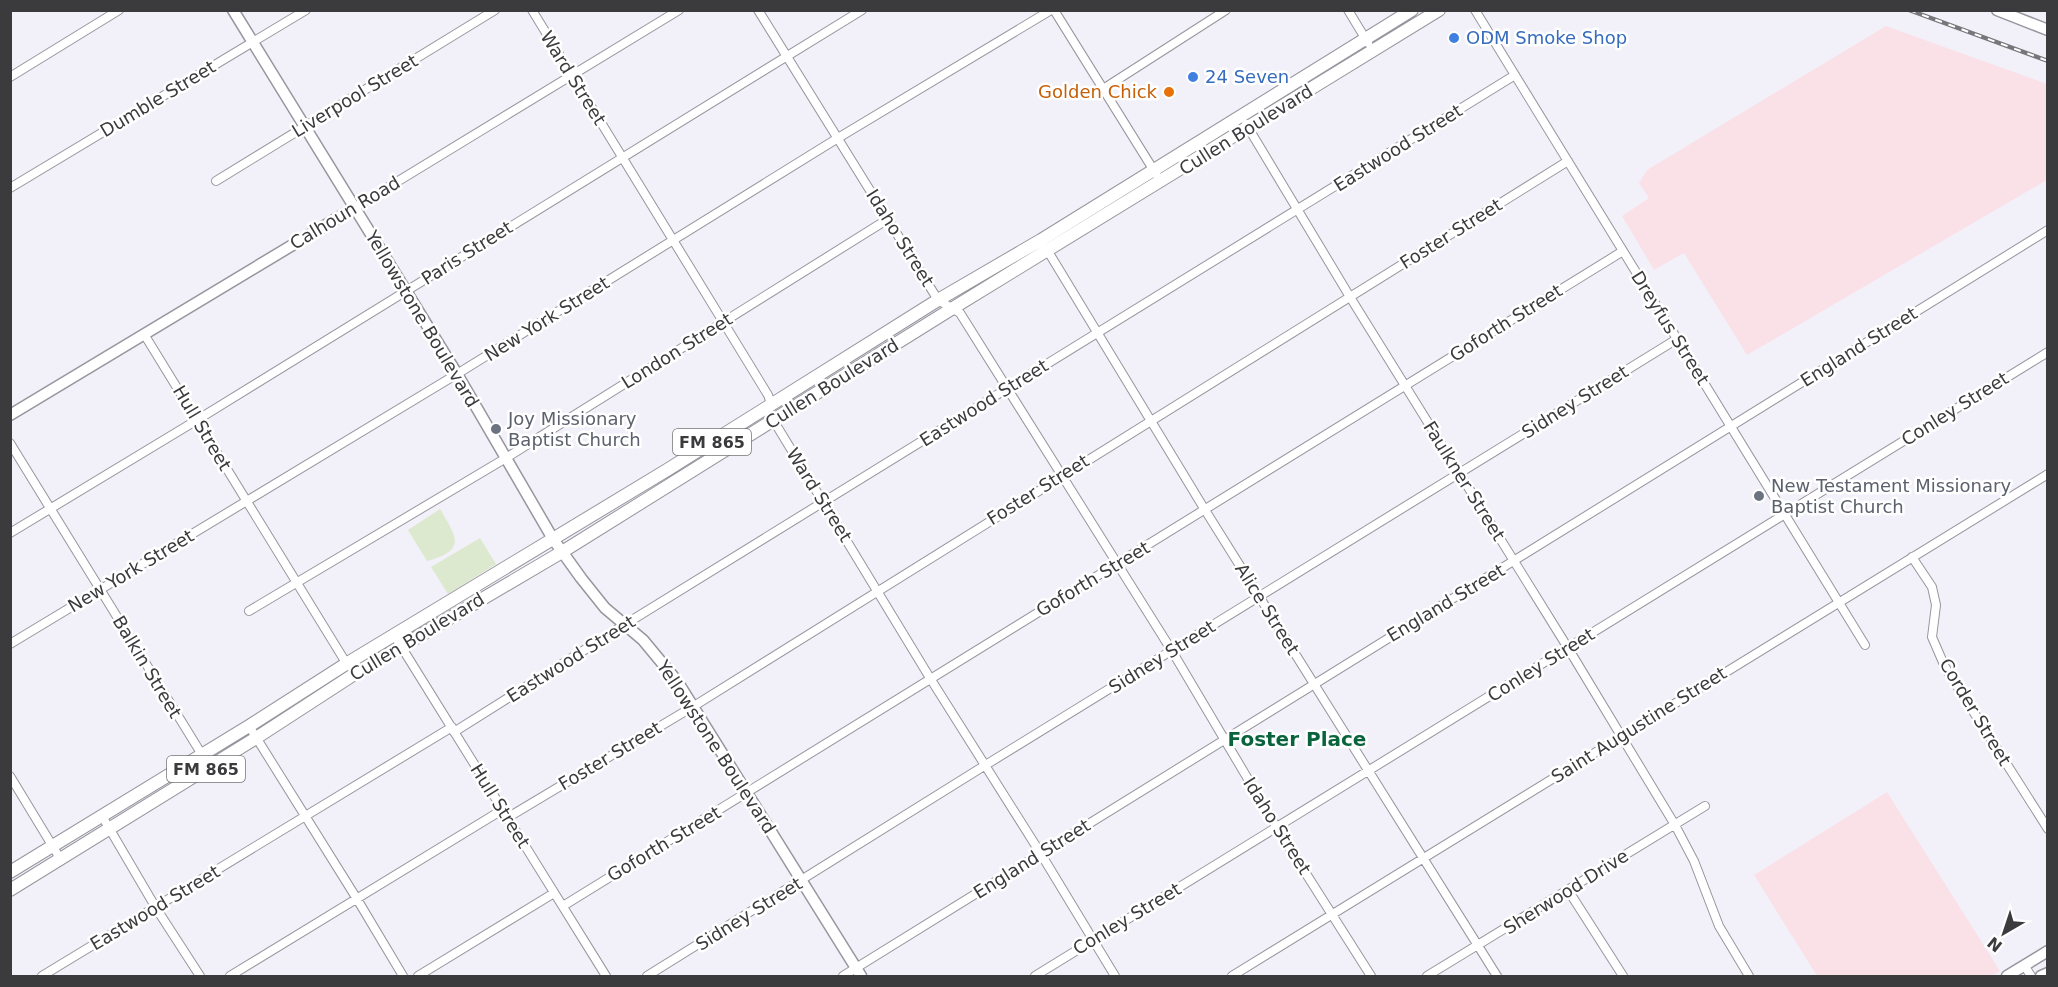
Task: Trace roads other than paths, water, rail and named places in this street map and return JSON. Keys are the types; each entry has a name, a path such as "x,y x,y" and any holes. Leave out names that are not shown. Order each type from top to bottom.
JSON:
{"main road":[{"name":"Cullen Boulevard","path":"10,872 1412,10"},
{"name":"Cullen Boulevard","path":"10,890 62,860 353,675 562,552 953,308 1249,129 1440,10"},
{"path":"856,351 864,364"},
{"path":"667,470 673,481"}],"street":[{"path":"10,77 119,10"},
{"name":"Yellowstone Boulevard","path":"233,10 406,291 553,539 593,593 659,657 694,706 858,973"},
{"name":"Dumble Street","path":"10,188 306,10"},
{"name":"Liverpool Street","path":"216,181 495,10"},
{"name":"Ward Street","path":"532,10 768,395 772,404 773,421 984,766 1116,976"},
{"name":"Calhoun Road","path":"10,415 679,10"},
{"name":"Idaho Street","path":"758,10 938,300 960,313 1008,388 1172,651 1277,828 1371,976"},
{"name":"Paris Street","path":"10,533 862,10"},
{"path":"1053,10 1161,182"},
{"name":"New York Street","path":"10,644 456,374 838,138 1053,10"},
{"path":"1103,88 1226,10"},
{"path":"1348,10 1373,52"},
{"name":"Dreyfus Street","path":"1475,10 1865,645"},
{"path":"1997,10 2048,30"},
{"name":"Eastwood Street","path":"42,976 624,625 1515,75"},
{"name":"Faulkner Street","path":"1241,116 1675,825 1694,861 1719,926 1749,976"},
{"name":"Foster Street","path":"507,818 694,706 1061,475 1568,161"},
{"name":"London Street","path":"249,611 506,458 888,219"},
{"name":"England Street","path":"843,976 858,973 1041,854 1313,684 1514,562 2048,230"},
{"name":"Alice Street","path":"1041,240 1204,510 1497,976"},
{"name":"Goforth Street","path":"563,906 1623,251"},
{"name":"Hull Street","path":"144,334 353,675"},
{"name":"Sidney Street","path":"647,976 1677,339"},
{"name":"Conley Street","path":"1035,976 2048,352"},
{"name":"Balkin Street","path":"10,443 210,767"},
{"name":"Saint Augustine Street","path":"1232,976 1911,556 2048,474"},
{"name":"Corder Street","path":"1911,556 1932,586 1936,605 1932,637 1946,667 2048,829"},
{"name":"Hull Street","path":"394,635 606,976"},
{"path":"249,726 404,976"},
{"path":"10,776 62,860"},
{"name":"Sherwood Drive","path":"1427,976 1705,806"},
{"path":"230,976 502,810"},
{"path":"102,816 156,908 200,976"},
{"path":"1568,890 1623,976"},
{"path":"418,976 554,893"},
{"path":"2007,976 2048,951"},
{"path":"2024,966 2031,976"},
{"path":"2041,976 2048,973"}],"railway":[{"path":"1909,10 2048,61"}],"place":[{"name":"ODM Smoke Shop","path":"1454,38"},
{"name":"24 Seven","path":"1193,77"},
{"name":"Golden Chick","path":"1169,92"},
{"name":"Joy Missionary Baptist Church","path":"496,429"},
{"name":"New Testament Missionary Baptist Church","path":"1759,496"}],"district":[{"name":"Foster Place","path":"1297,739"}]}
